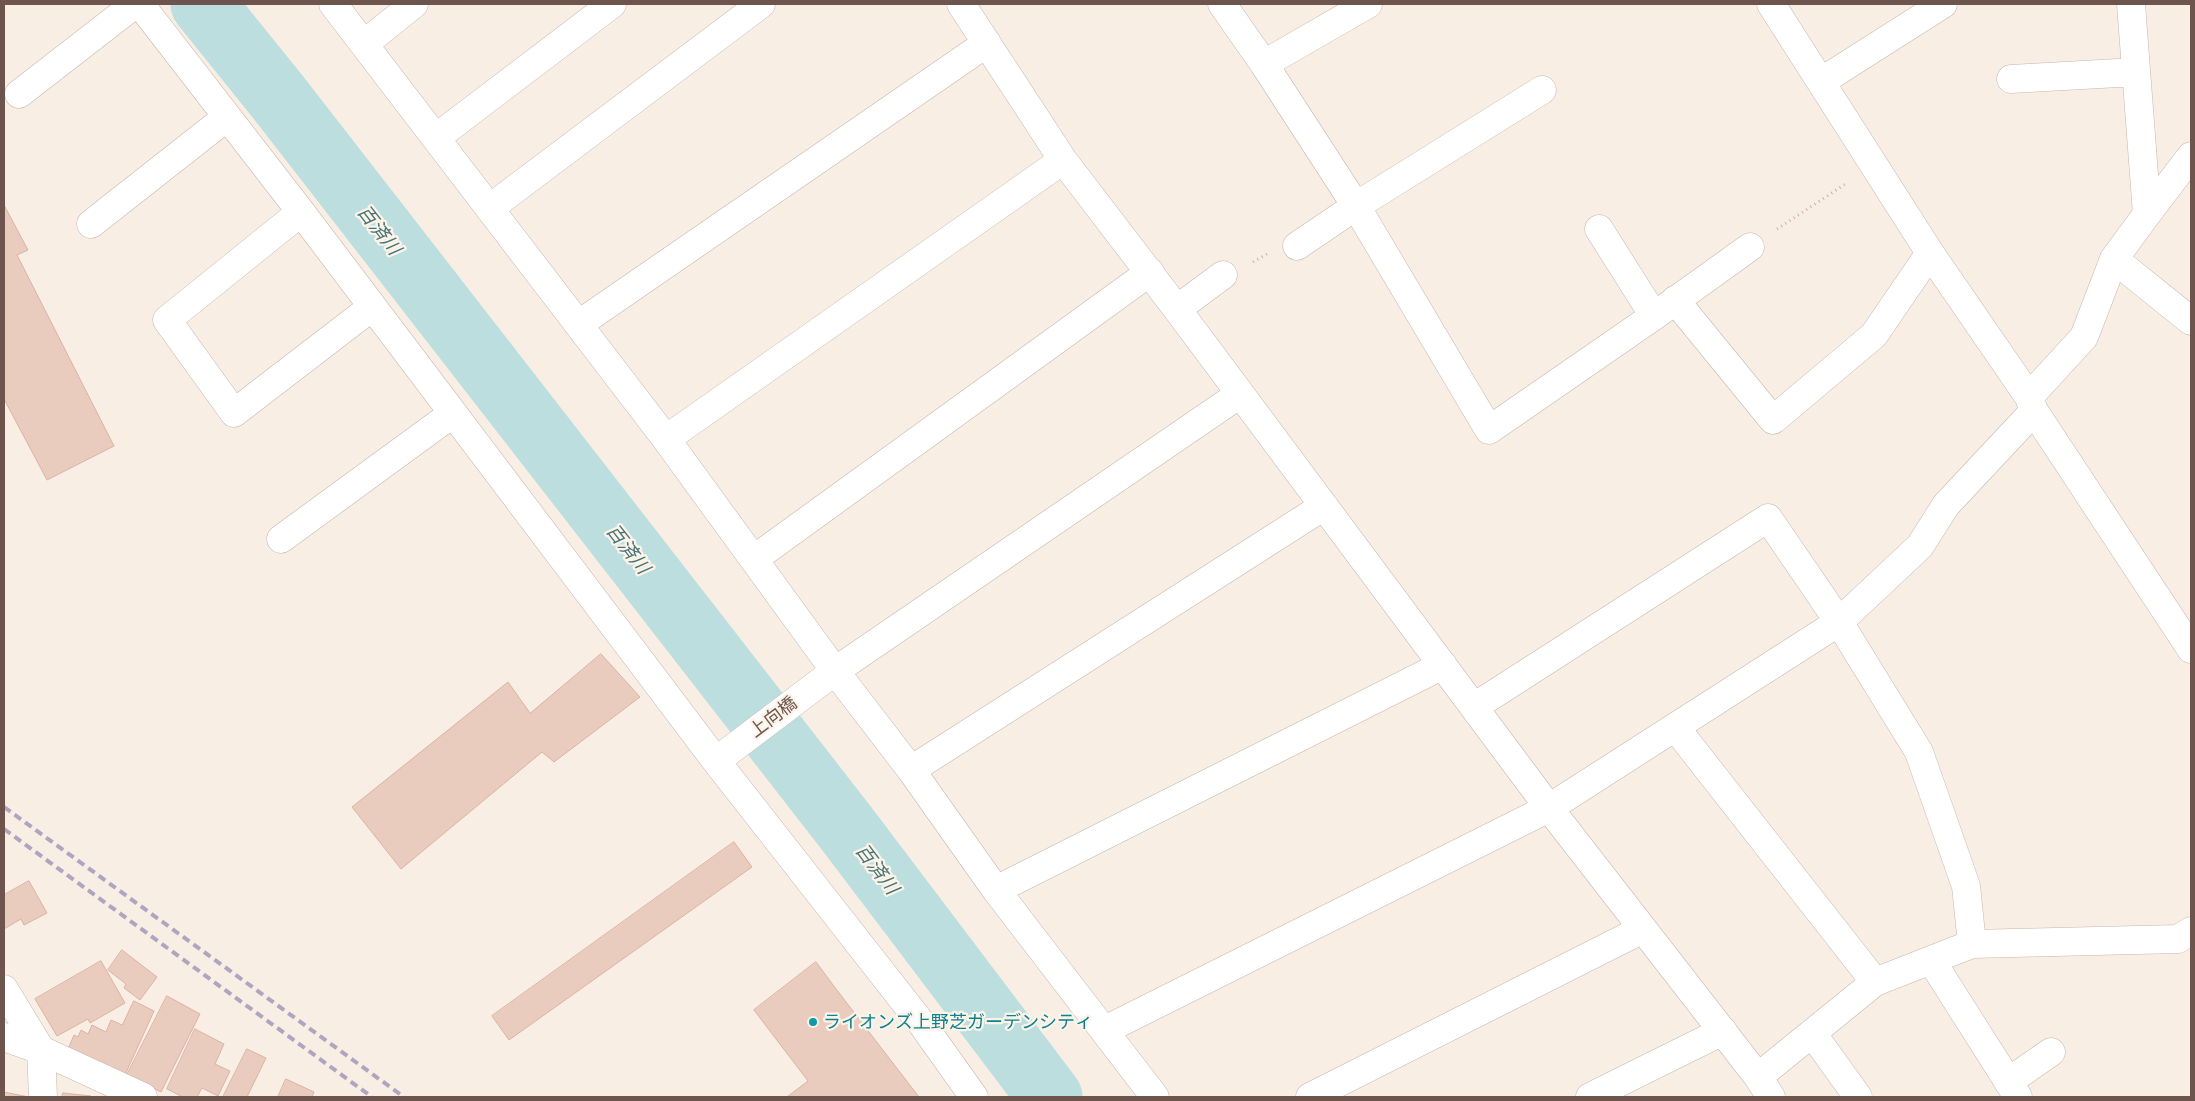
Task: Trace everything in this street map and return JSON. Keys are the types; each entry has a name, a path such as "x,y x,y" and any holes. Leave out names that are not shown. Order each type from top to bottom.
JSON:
{"street":[{"path":"19,94 135,4"},
{"path":"140,4 301,212 452,414 722,756 922,1024 974,1097"},
{"path":"333,4 666,439 754,559 827,677 911,770 996,890 1156,1097"},
{"path":"364,44 414,4"},
{"path":"436,137 612,4"},
{"path":"490,208 760,4"},
{"path":"961,4 1063,160 1150,272 1550,808 1765,1087 1812,1033 1875,982 1972,944 2178,939 2191,931"},
{"path":"1222,4 1264,64 1356,206 1489,430 1750,247"},
{"path":"1264,64 1368,4"},
{"path":"1771,4 1822,81 1930,253 2032,404 2191,647"},
{"path":"1822,81 1943,4"},
{"path":"2131,4 2147,214"},
{"path":"579,324 987,43"},
{"path":"2011,79 2136,72"},
{"path":"1297,246 1356,206 1542,90"},
{"path":"91,224 227,117"},
{"path":"1105,1030 1550,808 1839,622 1920,546 1946,505 2032,404 2084,337 2114,260 2191,156"},
{"path":"666,439 1063,160"},
{"path":"301,212 167,320 234,413 372,307"},
{"path":"1599,229 1665,308 1773,420 1874,335 1930,253"},
{"path":"2114,260 2191,321"},
{"path":"754,559 1150,272"},
{"path":"1177,309 1223,275"},
{"name":"上向橋","path":"722,756 827,677 1240,394"},
{"path":"281,539 452,414"},
{"path":"911,770 1324,506"},
{"path":"1474,707 1768,518 1839,622 1919,752 1966,886 1972,944"},
{"path":"996,890 1443,665"},
{"path":"1675,727 1875,982"},
{"path":"1310,1097 1643,929"},
{"path":"1931,960 2013,1090 2051,1052"},
{"path":"4,989 41,1050 43,1097"},
{"path":"1590,1097 1723,1031"},
{"path":"1812,1033 1858,1097"},
{"path":"4,1037 41,1050 143,1097"}],"path":[{"path":"1750,247 1875,165"},
{"path":"1223,275 1237,272 1283,245 1297,246"}],"building":[{"path":"4,205 28,250 17,255 114,446 47,480 4,399"},
{"path":"601,654 640,697 554,762 542,752 401,869 352,807 508,682 530,713"},
{"path":"734,842 752,867 509,1040 492,1016"},
{"path":"29,881 47,913 24,925 21,919 4,929 4,895"},
{"path":"122,950 157,977 140,1000 124,988 126,984 108,970"},
{"path":"101,961 125,1003 90,1023 88,1019 57,1036 35,999"},
{"name":"ライオンズ上野芝ガーデンシティ","path":"816,962 919,1097 787,1097 808,1081 754,1010"},
{"path":"167,996 200,1014 161,1092 127,1075"},
{"path":"134,1001 154,1011 125,1075 68,1049 74,1035 78,1037 81,1030 88,1034 92,1025 106,1032 111,1020 122,1025"},
{"path":"195,1029 224,1044 215,1064 230,1071 218,1096 202,1088 197,1097 183,1097 167,1089"},
{"path":"247,1049 266,1058 247,1097 223,1097"},
{"path":"286,1079 314,1092 312,1097 278,1097"},
{"path":"4,1092 29,1097 4,1097"},
{"path":"63,1093 91,1096 91,1097 62,1097"}],"waterway":[{"name":"百済川","path":"203,4 278,97 847,829 1050,1097"}],"railway":[{"path":"4,807 404,1097"},
{"path":"4,829 372,1097"}],"place":[{"name":"ライオンズ上野芝ガーデンシティ","path":"813,1022"}]}
